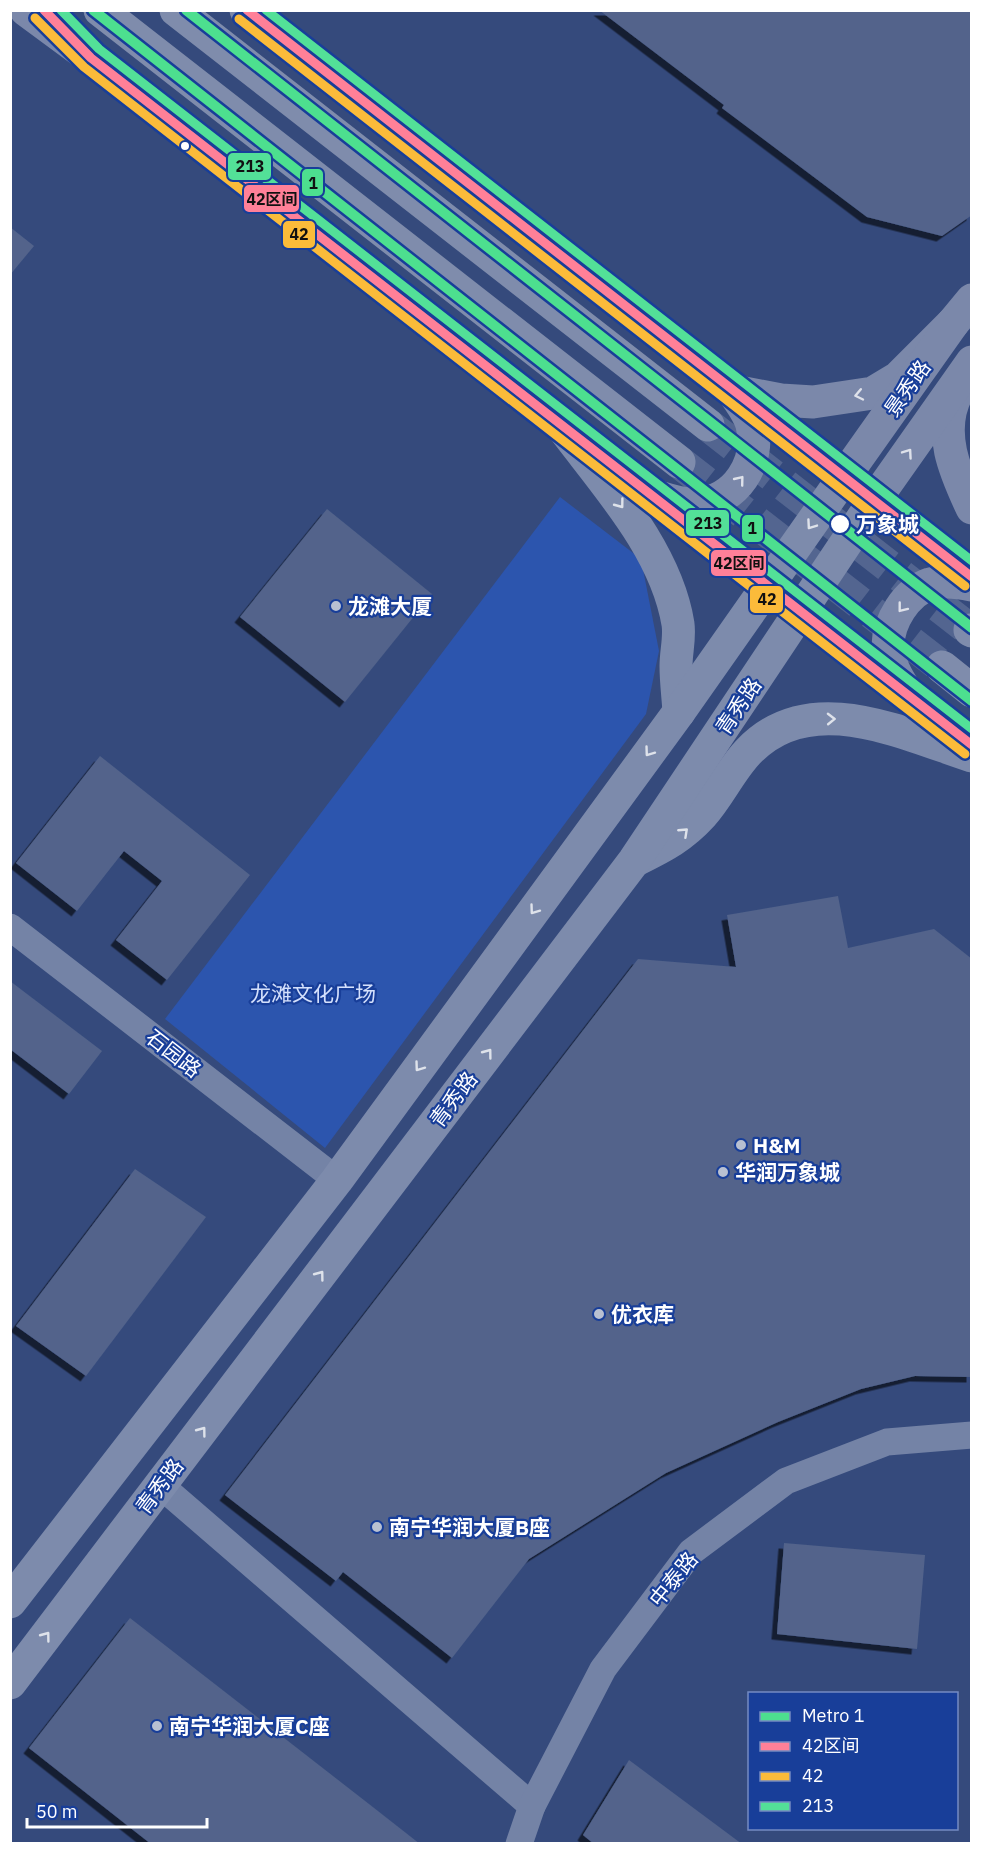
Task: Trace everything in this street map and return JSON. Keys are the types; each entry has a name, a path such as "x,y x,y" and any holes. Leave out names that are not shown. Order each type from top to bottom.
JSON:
{"highway":[{"path":"44,10 91,58"},
{"path":"100,10 679,462"},
{"path":"176,10 708,425"},
{"path":"942,667 972,691"}],"main road":[{"path":"560,424 632,519 658,561 670,591 678,626 676,665 679,712"},
{"path":"10,1602 337,1180 679,712 844,477"},
{"name":"青秀路","path":"10,1683 634,861 874,501"},
{"path":"634,861 676,840 702,815 748,753 771,732 803,721 832,718 857,720 972,756"}],"street":[{"path":"26,10 91,58 972,745"},
{"path":"246,10 972,577"},
{"path":"732,390 781,400 813,402 873,393 897,378 962,311"},
{"name":"景秀路","path":"844,477 962,311"},
{"name":"景秀路","path":"874,501 972,362"},
{"path":"972,367 953,401 947,435 955,473 972,508"},
{"path":"649,494 684,504 699,504 714,501 737,486 752,459 754,441 752,423 732,390"},
{"path":"910,697 891,664 888,647 890,628 896,616 907,601 929,584 960,582 972,585"},
{"name":"石园路","path":"10,927 337,1180"},
{"name":"中泰路","path":"519,1844 532,1806 603,1669 691,1552 786,1481 887,1442 972,1435"},
{"path":"160,1485 532,1806"}],"green space":[{"name":"龙滩文化广场","path":"560,497 641,559 659,651 646,714 325,1148 165,1019"}],"building":[{"path":"599,10 972,10 972,215 942,236 867,217 722,108 724,105"},
{"path":"10,227 34,246 10,275"},
{"name":"龙滩大厦","path":"327,509 432,594 345,702 240,617"},
{"path":"100,756 250,875 167,980 116,940 162,881 124,851 77,911 16,863"},
{"name":"华润万象城","path":"838,896 848,948 934,929 972,959 972,1377 915,1376 861,1389 778,1422 666,1473 529,1559 452,1658 343,1572 336,1581 225,1495 638,959 736,967 727,915"},
{"path":"10,981 102,1051 69,1094 10,1049"},
{"path":"135,1169 206,1217 86,1376 16,1326"},
{"path":"784,1543 925,1555 917,1649 777,1634"},
{"name":"南宁华润大厦C座","path":"130,1618 420,1844 151,1844 29,1748"},
{"path":"629,1760 742,1844 594,1844 583,1835"}],"tunnel":[{"path":"708,425 970,630"},
{"path":"679,462 942,667"}],"metro line":[{"name":"1","path":"93,10 972,701"},
{"name":"1","path":"186,10 972,628"}],"transit line":[{"name":"42区间","path":"44,10 91,58 972,745"},
{"name":"213","path":"61,10 99,49 972,729"},
{"name":"42区间","path":"247,10 972,577"},
{"name":"213","path":"266,10 972,561"},
{"name":"42","path":"35,18 84,67 965,754"},
{"name":"42","path":"239,19 965,586"}],"place":[{"name":"万象城","path":"840,524"},
{"name":"龙滩大厦","path":"336,606"},
{"name":"H&M","path":"741,1145"},
{"name":"华润万象城","path":"723,1172"},
{"name":"优衣库","path":"599,1314"},
{"name":"南宁华润大厦B座","path":"377,1527"},
{"name":"南宁华润大厦C座","path":"157,1726"}]}
